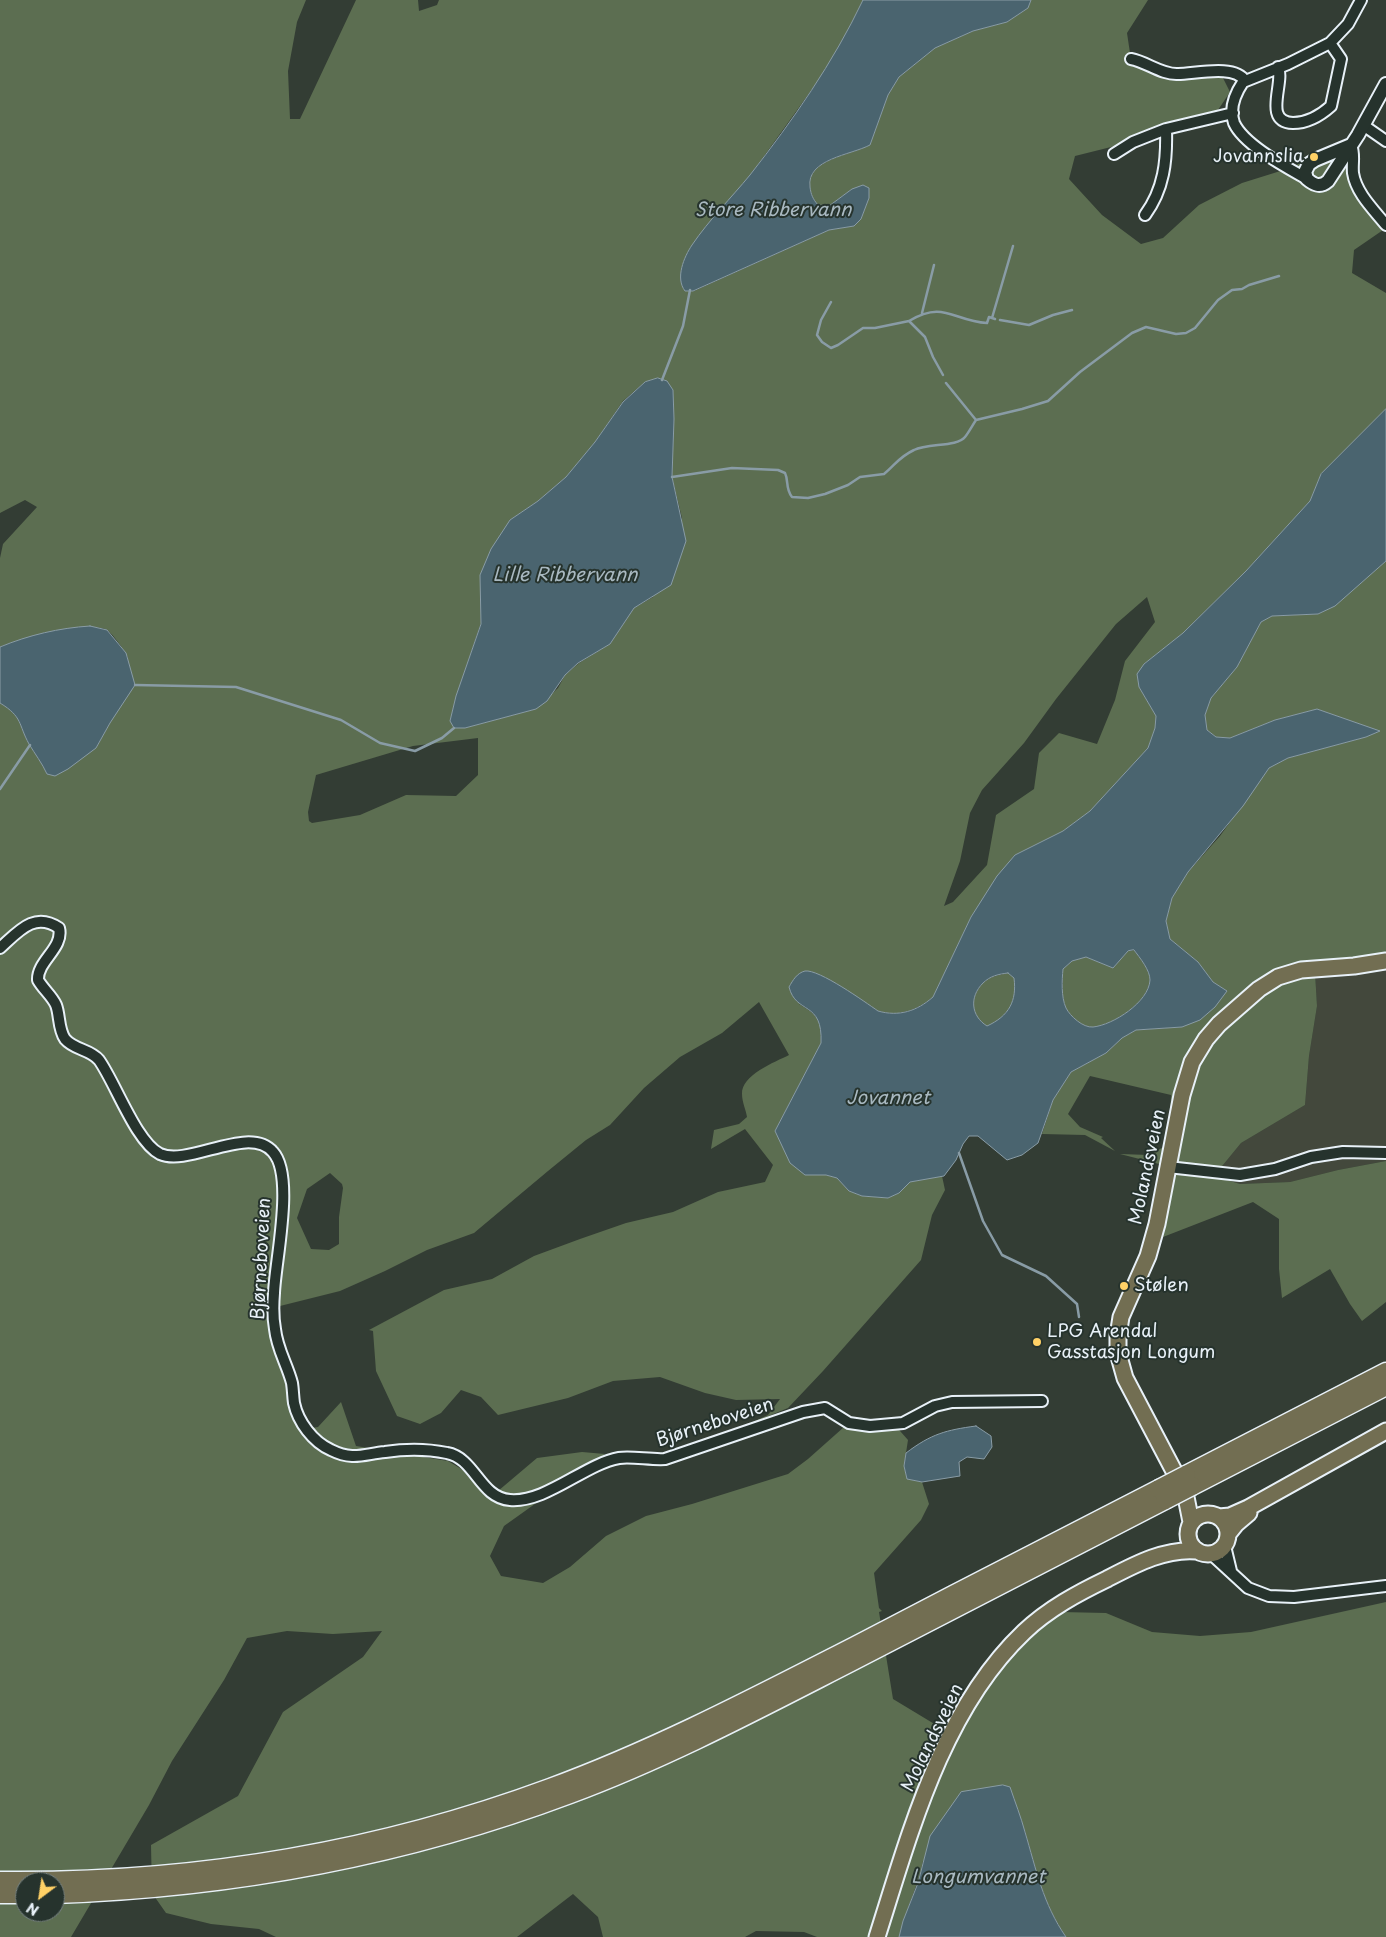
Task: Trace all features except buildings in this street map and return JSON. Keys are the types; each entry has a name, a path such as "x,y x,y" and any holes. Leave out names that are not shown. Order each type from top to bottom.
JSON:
{"highway":[{"path":"1188,1484 1386,1372"},
{"path":"0,1882 126,1878 263,1862 342,1848 398,1835 512,1802 628,1757 697,1726 1162,1494 1188,1484 1386,1386"},
{"path":"65,1893 184,1886 283,1872 413,1844 536,1807 604,1781 696,1740 1162,1494"},
{"path":"0,1894 15,1894"}],"main road":[{"name":"Molandsveien","path":"1213,1515 1188,1484 1125,1378 1120,1365 1118,1344 1122,1316 1148,1256 1157,1224 1182,1095 1192,1062 1206,1039 1238,1006 1268,983 1290,973 1306,969 1368,965 1386,961"},
{"path":"1386,1431 1248,1508 1230,1516 1198,1516 1189,1527 1189,1543 1204,1553 1220,1550 1236,1524 1250,1513 1386,1437"},
{"name":"Molandsveien","path":"877,1937 926,1791 962,1715 989,1673 1013,1643 1050,1611 1085,1590 1159,1555 1189,1527 1188,1484"},
{"path":"1213,1515 1225,1523 1226,1540"},
{"name":"Molandsveien","path":"1159,1555 1204,1553"}],"street":[{"path":"1361,0 1348,24 1330,43 1245,81 1233,101 1235,124 1256,148 1313,184 1323,185 1328,182 1386,84"},
{"path":"1278,67 1280,72 1276,101 1278,115 1282,119 1294,123 1322,114 1332,106 1341,59 1330,43"},
{"path":"1131,59 1159,70 1176,74 1214,70 1230,72 1244,78 1245,81"},
{"path":"1114,154 1133,142 1166,130 1233,112"},
{"path":"1363,125 1386,141"},
{"path":"1145,215 1154,203 1163,177 1166,130"},
{"path":"1307,179 1305,172 1309,164 1351,145"},
{"path":"1351,145 1355,181 1367,202 1386,225"},
{"name":"Bjørneboveien","path":"0,948 20,930 38,921 51,923 59,928 59,936 54,949 40,970 38,980 56,1004 62,1034 74,1047 90,1052 101,1062 122,1103 145,1140 157,1152 167,1156 180,1156 226,1145 253,1143 268,1148 275,1154 281,1169 282,1185 281,1234 274,1293 274,1328 277,1347 292,1382 294,1403 300,1420 312,1436 330,1450 353,1457 395,1451 438,1451 451,1453 468,1466 488,1490 496,1496 509,1500 522,1499 551,1490 596,1466 620,1458 665,1459 803,1412 825,1408 849,1423 870,1426 902,1423 935,1406 952,1402 1042,1401"},
{"path":"1168,1167 1240,1174 1275,1169 1311,1156 1343,1152 1386,1153"},
{"path":"1226,1540 1232,1571"},
{"path":"1204,1553 1232,1571 1248,1588 1276,1597 1331,1594 1386,1586"}],"shaded area":[{"path":"1386,953 1386,1161 1290,1182 1240,1184 1214,1176 1241,1143 1305,1105 1309,1056 1317,1006 1315,972 1344,961"}],"green space":[{"path":"0,0 306,0 297,22 288,71 290,119 300,119 356,0 418,0 419,11 437,5 439,0 863,0 848,32 823,74 749,177 685,291 694,291 829,230 854,226 861,219 869,198 852,189 829,206 818,205 812,197 810,187 811,178 815,170 822,164 870,145 888,95 899,77 935,48 973,31 1007,22 1028,8 1031,0 1148,0 1127,33 1130,53 1173,71 1222,76 1230,92 1216,113 1167,122 1123,144 1075,156 1069,179 1102,215 1141,244 1163,238 1199,205 1242,183 1290,168 1335,146 1358,186 1386,228 1354,250 1352,273 1386,293 1386,409 1321,474 1310,501 1246,571 1183,633 1144,664 1139,687 1156,716 1155,728 1148,748 1090,811 1063,831 1015,855 971,917 933,997 921,1006 900,1013 799,1004 818,1019 821,1029 821,1043 775,1131 805,1175 826,1175 837,1178 849,1191 862,1196 888,1198 899,1193 909,1182 942,1176 945,1190 932,1215 921,1260 823,1371 788,1408 742,1427 768,1415 780,1399 736,1400 705,1393 660,1377 613,1381 568,1398 498,1415 481,1397 461,1390 441,1413 420,1424 397,1416 376,1371 373,1331 369,1330 444,1290 492,1279 534,1256 626,1223 673,1212 718,1192 765,1182 773,1165 745,1129 711,1149 714,1130 739,1124 747,1117 742,1094 743,1087 747,1081 768,1065 789,1055 759,1002 722,1033 680,1057 644,1088 610,1125 586,1140 474,1233 427,1250 340,1291 276,1307 276,1341 306,1429 318,1427 341,1402 356,1446 448,1461 498,1491 537,1458 582,1452 605,1454 504,1526 490,1556 501,1576 543,1583 570,1567 606,1536 646,1516 692,1504 788,1474 844,1427 893,1423 908,1440 904,1466 907,1478 922,1482 929,1504 921,1520 874,1573 879,1608 882,1611 879,1612 893,1699 951,1734 1030,1629 1061,1612 1106,1613 1152,1632 1200,1636 1251,1632 1386,1602 1386,1937 1066,1937 1046,1899 1025,1831 923,1861 899,1937 817,1937 804,1932 756,1931 745,1937 603,1937 598,1917 573,1894 517,1937 276,1937 259,1929 211,1924 166,1913 152,1893 151,1845 238,1796 283,1712 363,1657 382,1631 333,1634 287,1631 247,1638 224,1680 172,1761 149,1805 71,1937 0,1937 0,703 16,716 47,774 96,748 110,723 128,658 122,647 109,632 99,628 86,627 54,632 0,647 0,558 3,544 37,507 25,500 0,513","holes":["658,378 666,381 673,390 672,477 682,518 653,597 634,608 610,644 579,663 565,675 558,688 536,709 465,728 450,721 456,697 481,623 480,575 510,520 538,501 566,477 595,442 623,401 645,382","1147,597 1155,622 1125,661 1115,700 1097,744 1059,733 1039,753 1034,789 996,815 987,865 953,902 944,906 960,861 970,813 982,790 1024,743 1056,699 1116,624","478,738 478,775 456,796 406,795 360,815 312,823 309,821 308,812 316,775 413,746","330,1173 342,1184 339,1244 329,1250 311,1249 297,1218 307,1189"]},
{"path":"1386,561 1386,953 1344,961 1315,972 1317,1006 1309,1056 1305,1105 1241,1143 1214,1176 1240,1184 1290,1182 1386,1161 1386,1302 1362,1321 1330,1269 1282,1298 1279,1269 1279,1219 1253,1202 1163,1237 1167,1166 1120,1154 1149,1155 1169,1144 1171,1095 1090,1076 1068,1114 1080,1127 1103,1137 1101,1138 1115,1151 1085,1135 1042,1134 1053,1100 1071,1072 1106,1053 1122,1038 1136,1030 1182,1027 1226,991 1213,982 1198,962 1170,939 1166,921 1172,898 1188,872 1220,836 1269,768 1288,758 1366,737 1379,731 1317,709 1275,720 1230,738 1216,737 1207,730 1205,715 1211,698 1237,667 1261,622 1272,616 1318,614 1334,606"},
{"path":"1134,950 1150,976 1148,988 1137,1004 1120,1017 1101,1025 1089,1027 1077,1021 1064,1004 1063,969 1072,961 1086,957 1113,968 1128,951"},
{"path":"1008,973 1014,978 1013,1001 1001,1018 987,1027 975,1013 975,995 983,983 989,979"}],"water":[{"name":"Store Ribbervann","path":"863,0 1031,0 1028,8 1007,22 973,31 935,48 899,77 888,95 870,145 831,159 815,170 811,178 810,187 812,197 818,205 829,206 852,189 863,185 869,188 869,198 861,219 854,226 829,230 693,291 685,291 682,286 681,274 689,250 750,175 797,112 839,46"},
{"name":"Lille Ribbervann","path":"658,378 667,381 673,390 672,477 686,541 671,585 634,608 610,644 578,663 565,675 547,701 536,709 465,728 454,728 450,721 456,696 481,624 480,575 491,549 510,520 538,501 566,477 595,442 623,402 645,382"},
{"name":"Jovannet","path":"1386,409 1386,561 1335,606 1318,614 1272,616 1261,622 1237,667 1211,698 1205,715 1207,730 1216,737 1230,738 1275,720 1317,709 1380,731 1366,737 1288,758 1269,768 1243,806 1188,872 1172,898 1166,921 1170,939 1198,962 1213,982 1227,991 1215,1007 1200,1020 1182,1027 1136,1030 1122,1038 1106,1053 1071,1072 1053,1100 1038,1143 1022,1155 1007,1160 978,1136 969,1136 956,1160 944,1176 910,1182 899,1193 888,1198 862,1196 849,1191 837,1178 826,1175 805,1175 790,1163 775,1131 821,1043 818,1020 814,1014 792,996 789,987 794,979 802,972 812,972 842,987 878,1011 886,1013 907,1012 921,1006 933,997 971,917 997,876 1015,855 1063,831 1090,811 1148,748 1155,728 1156,716 1139,687 1137,674 1144,664 1183,633 1246,571 1310,501 1321,474","holes":["1134,950 1150,976 1148,988 1137,1004 1120,1017 1101,1025 1089,1027 1077,1021 1064,1004 1062,989 1063,969 1072,961 1086,957 1113,968 1128,951","1008,973 1014,978 1013,1001 1001,1018 987,1026 975,1012 975,994 978,988 989,979"]},
{"path":"90,626 107,630 126,653 135,685 96,748 68,769 55,776 47,774 29,744 19,721 13,712 0,703 0,647 44,633"},
{"path":"976,1426 991,1436 992,1447 984,1459 967,1457 959,1462 960,1476 922,1482 907,1479 904,1466 906,1453 931,1437 956,1429"},
{"name":"Longumvannet","path":"1003,1785 1010,1787 1046,1899 1051,1912 1066,1937 899,1937 903,1921 918,1883 930,1836 961,1792"}],"waterway":[{"path":"992,318 1013,246"},
{"path":"922,313 934,265"},
{"path":"672,477 732,468 778,470 785,473 792,497 808,498 825,494 848,485 860,477 884,474 901,458 914,450 961,440 976,420 1048,401 1080,372 1132,333 1146,327 1176,334 1186,333 1195,328 1218,300 1232,290 1242,289 1279,276"},
{"path":"662,380 683,326 690,290"},
{"path":"831,302 821,320 817,335 822,342 831,348 863,328 875,328 909,321 925,337 943,375"},
{"path":"1000,320 1029,325 1053,315 1072,310"},
{"path":"909,321 931,312 948,313 965,319 987,323 989,317 995,319"},
{"path":"946,383 976,420"},
{"path":"135,685 236,687 341,720 380,743 415,751 442,738 454,728"},
{"path":"0,789 30,745"},
{"path":"959,1153 983,1221 1002,1255 1046,1276 1077,1304 1079,1317"}],"place":[{"name":"Jovannslia","path":"1314,157"},
{"name":"Stølen","path":"1124,1286"},
{"name":"LPG Arendal Gasstasjon Longum","path":"1037,1342"}]}
